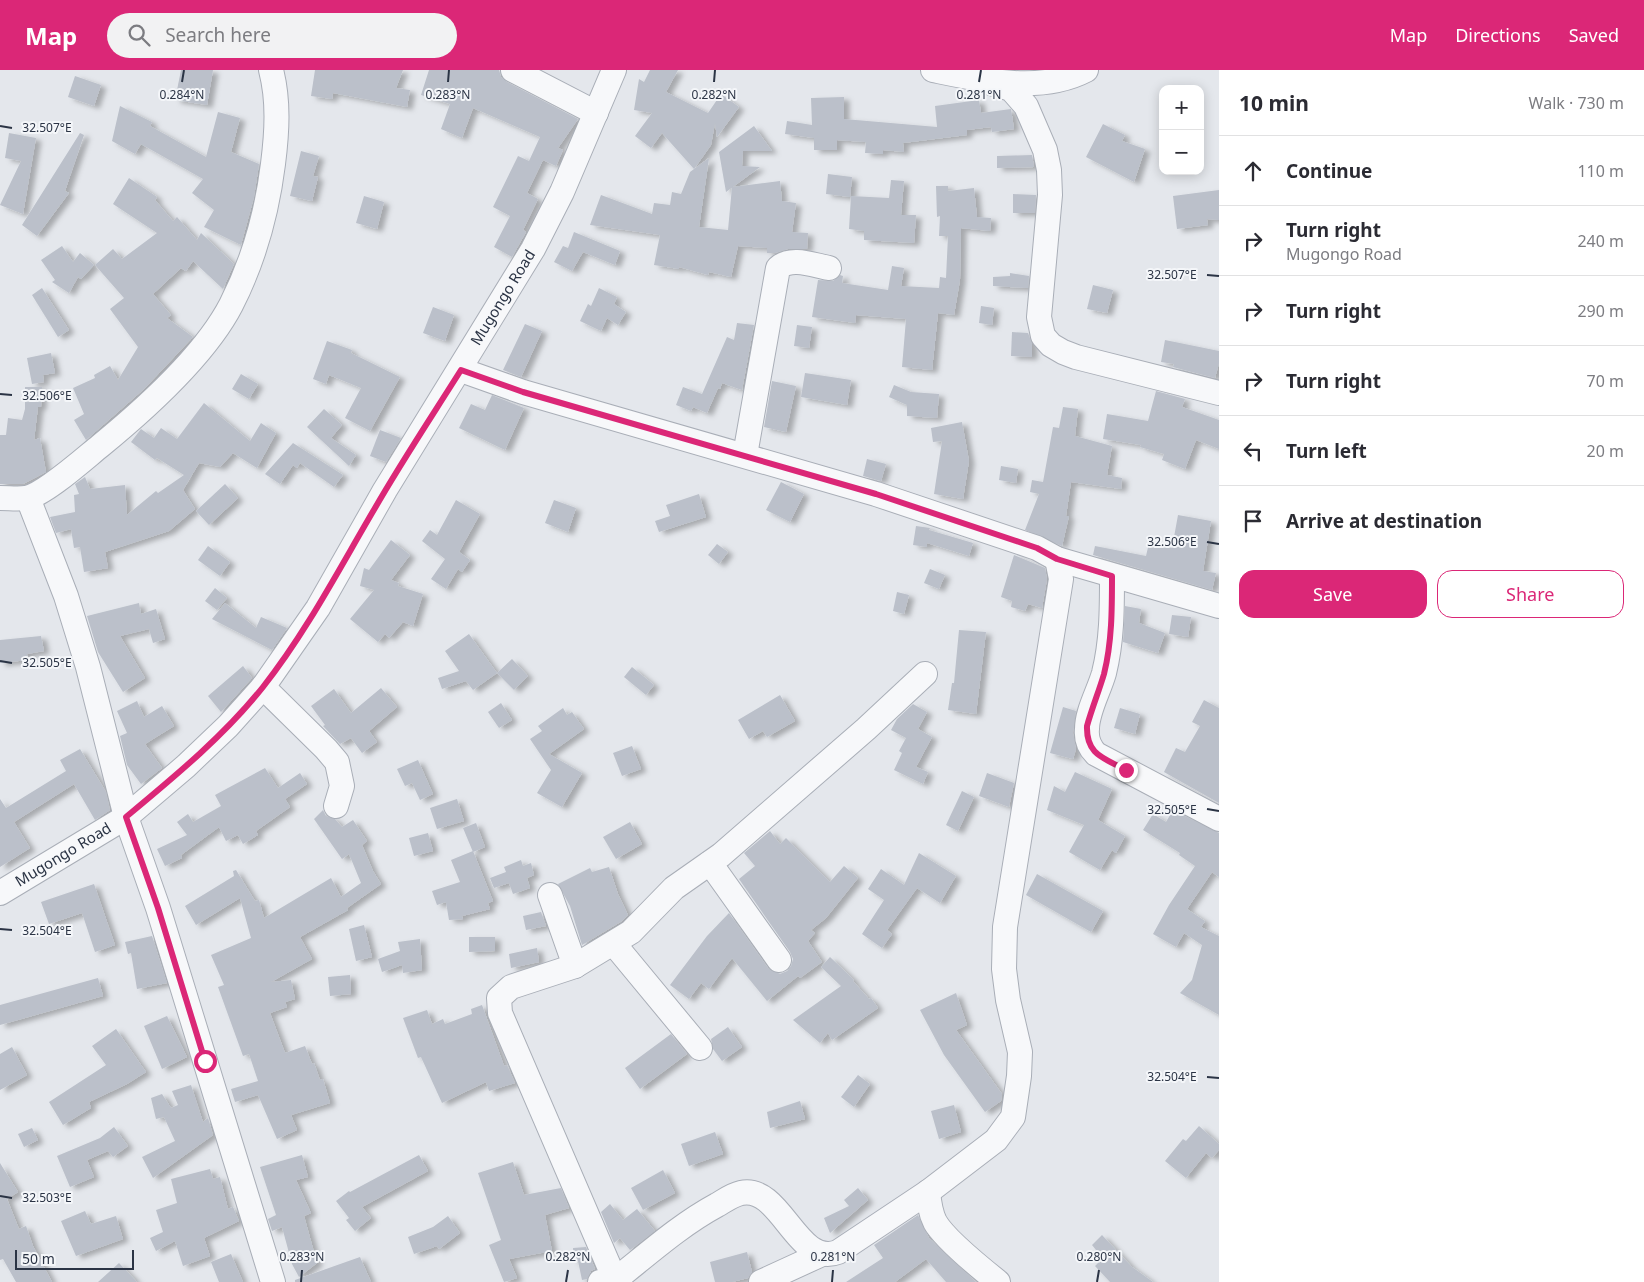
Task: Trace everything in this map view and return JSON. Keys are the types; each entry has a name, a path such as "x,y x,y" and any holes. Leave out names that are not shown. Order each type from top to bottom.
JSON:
{"street":[{"path":"0,498 28,498 78,464 118,431 155,397 192,358 216,328 231,305 256,241 271,176 277,122 275,84 271,70"},
{"path":"513,70 596,113"},
{"name":"Mugongo Road","path":"0,894 126,817 214,739 263,687 318,608 385,490 461,370 533,249 562,192 614,70"},
{"path":"933,70 1011,89 1026,106 1046,150 1050,195 1039,317 1043,336 1051,345 1076,357 1219,393"},
{"path":"984,81 1036,82 1075,76 1086,70"},
{"path":"745,454 775,276 778,268 790,262 829,268"},
{"path":"461,370 523,392 745,454 968,524 1037,548 1057,559 1112,576 1167,589 1219,606"},
{"path":"28,498 66,596 88,667 126,817 158,908 273,1282"},
{"path":"761,1282 822,1254 838,1252 928,1192 996,1140 1013,1117 1017,1102 1020,1052 1008,1000 1004,968 1004,927 1061,579 1057,559"},
{"path":"1112,576 1112,617 1109,646 1104,672 1087,726 1088,743 1096,754 1219,819"},
{"path":"822,1254 808,1246 770,1204 751,1192 740,1193 697,1216 608,1281 498,1005 503,992 511,987 575,966 631,932 674,888 710,863 866,729 925,674"},
{"path":"263,687 337,762 342,786 336,806"},
{"path":"710,863 779,960"},
{"path":"550,895 575,966"},
{"path":"614,944 700,1048"},
{"path":"928,1192 929,1205 936,1224 976,1264 998,1282"}],"building":[{"path":"181,70 213,70 207,105 175,100"},
{"path":"315,70 403,70 396,88 410,90 407,107 333,93 332,99 311,96"},
{"path":"429,70 499,70 501,77 507,82 578,119 558,148 563,150 556,166 543,160 527,193 538,199 523,230 526,232 512,257 494,247 510,216 493,207 518,156 529,161 540,137 473,108 462,138 441,129 450,104 421,95"},
{"path":"650,70 678,70 666,92 708,113 721,94 739,107 717,137 715,123 711,145 694,169 662,133 651,148 635,136 652,113 634,110 639,79 644,82"},
{"path":"75,76 101,85 94,106 68,97"},
{"path":"844,97 844,119 937,127 935,106 979,100 981,113 1011,109 1014,129 992,132 991,127 967,130 967,135 903,143 904,152 883,150 883,154 865,153 866,142 837,140 837,150 814,150 814,138 785,134 787,121 812,125 811,98"},
{"path":"120,106 152,122 150,126 206,157 218,112 240,118 231,152 259,164 254,197 241,245 204,227 214,210 192,193 203,179 141,144 135,154 112,141"},
{"path":"1103,124 1125,135 1122,141 1145,149 1134,182 1086,157"},
{"path":"754,126 772,151 743,151 742,166 760,167 726,192 719,152"},
{"path":"9,133 36,138 23,214 0,205 21,161 5,158"},
{"path":"80,133 84,135 65,191 69,193 37,236 22,225"},
{"path":"301,151 319,156 313,176 318,177 312,201 290,196"},
{"path":"1032,155 1034,167 997,168 997,156"},
{"path":"709,158 699,227 728,230 732,187 780,181 782,201 796,203 792,232 808,233 807,249 788,249 767,253 767,248 738,246 731,277 709,272 708,275 679,267 679,269 654,265 660,235 590,225 601,195 652,214 654,203 670,205 672,192 681,194 690,172"},
{"path":"828,174 852,177 850,197 826,194"},
{"path":"129,178 157,197 155,200 173,221 177,217 197,240 201,233 234,264 223,289 193,261 186,271 181,268 153,294 171,315 167,318 193,337 144,389 86,440 74,420 84,414 73,388 95,378 94,375 110,366 118,380 138,347 110,309 124,298 95,265 113,249 122,259 157,233 113,204"},
{"path":"891,180 904,181 901,215 916,215 914,243 864,240 864,231 849,229 851,196 889,198"},
{"path":"936,186 948,186 948,191 974,188 977,217 991,218 990,231 961,228 960,280 954,315 938,313 932,370 902,367 906,319 856,315 855,323 812,317 818,280 833,281 840,275 843,276 842,283 888,290 892,266 904,268 901,286 939,288 940,277 946,278 948,236 939,236 940,216 937,217"},
{"path":"1219,190 1219,220 1207,219 1208,225 1177,229 1173,196"},
{"path":"1013,194 1036,195 1035,213 1013,213"},
{"path":"364,196 384,202 377,229 356,223"},
{"path":"574,232 620,251 615,265 583,252 572,271 554,262 563,246 568,248"},
{"path":"62,246 73,262 80,253 94,265 81,279 78,277 69,293 52,282 55,280 41,260"},
{"path":"1010,273 1029,276 1028,288 993,286 993,277 1010,276"},
{"path":"1093,285 1113,290 1107,313 1087,309"},
{"path":"42,288 69,330 58,337 32,295"},
{"path":"599,288 617,297 614,304 626,312 618,325 607,318 601,331 580,321 588,304 591,306"},
{"path":"981,306 994,308 992,325 979,323"},
{"path":"433,307 454,315 445,341 423,333"},
{"path":"737,323 754,325 742,390 722,383 707,413 693,407 691,411 676,405 683,387 702,394 727,337 734,340"},
{"path":"525,324 542,331 521,377 503,370"},
{"path":"797,325 812,327 809,348 794,346"},
{"path":"1012,332 1028,333 1032,344 1032,357 1011,356"},
{"path":"1165,340 1219,351 1219,363 1215,378 1173,367 1174,364 1161,362"},
{"path":"327,341 352,350 351,353 400,377 370,431 345,418 361,388 329,375 326,384 313,379"},
{"path":"51,353 55,373 43,375 44,382 32,384 27,358"},
{"path":"805,373 851,380 847,405 801,397"},
{"path":"241,374 258,384 249,399 232,389"},
{"path":"772,381 796,386 786,432 764,427"},
{"path":"894,385 911,392 939,394 937,418 907,416 907,405 889,397"},
{"path":"25,387 42,387 41,407 38,407 34,440 40,438 46,472 23,484 0,484 0,435 6,435 8,418 22,420 25,409"},
{"path":"1156,391 1185,399 1182,407 1219,420 1219,449 1196,440 1185,469 1162,460 1164,454 1140,447 1141,445 1103,439 1107,414 1148,421"},
{"path":"492,395 524,408 505,450 459,428 471,404 485,410"},
{"path":"204,403 250,441 261,423 276,433 257,468 233,453 220,467 199,463 183,490 195,509 169,531 105,552 108,568 84,572 80,547 74,548 71,529 56,533 50,517 75,512 74,495 79,494 75,484 85,477 90,489 125,485 127,515 156,491 158,493 184,475 157,458 155,460 131,442 141,429 154,438 161,428 177,439"},
{"path":"1063,407 1078,409 1075,436 1112,446 1107,475 1122,478 1121,489 1071,482 1066,516 1069,516 1062,546 1025,530 1039,494 1030,492 1032,480 1043,482 1053,427 1059,428"},
{"path":"324,409 342,425 331,438 356,455 349,466 307,427"},
{"path":"962,422 969,461 963,499 934,494 942,441 933,442 931,428"},
{"path":"380,430 401,438 386,462 370,456"},
{"path":"293,443 343,475 334,487 300,463 297,468 293,465 280,484 265,474"},
{"path":"867,459 886,464 881,481 863,476"},
{"path":"1001,466 1018,469 1016,483 999,480"},
{"path":"781,482 804,494 790,522 766,510"},
{"path":"225,484 238,498 209,525 196,511"},
{"path":"699,494 706,517 659,532 655,521 670,516 666,505"},
{"path":"456,500 480,514 459,552 470,560 462,572 458,569 446,589 431,579 445,559 422,541 430,530 437,535"},
{"path":"554,500 576,508 568,532 545,523"},
{"path":"1178,515 1211,521 1203,571 1216,573 1212,590 1093,555 1095,546 1146,556 1149,543 1172,548"},
{"path":"916,526 930,528 929,530 973,543 969,556 927,543 927,547 913,545"},
{"path":"391,540 410,555 391,580 399,583 398,586 423,594 413,626 403,622 389,638 385,634 378,642 350,619 374,590 360,586 364,568 369,570"},
{"path":"717,544 728,552 719,564 708,555"},
{"path":"208,546 230,562 220,576 198,560"},
{"path":"1014,555 1045,568 1047,579 1042,608 1028,604 1025,611 1011,607 1012,601 1001,597"},
{"path":"930,569 945,575 939,589 924,583"},
{"path":"215,588 227,598 217,610 205,601"},
{"path":"897,592 909,595 904,614 893,611"},
{"path":"139,603 141,614 156,609 165,639 153,643 149,629 120,636 145,678 123,692 98,652 87,616"},
{"path":"225,603 256,628 261,617 287,628 272,650 212,619"},
{"path":"1125,606 1141,609 1139,623 1165,633 1158,653 1123,642"},
{"path":"1172,615 1191,617 1188,637 1169,634"},
{"path":"959,630 986,632 976,714 948,710 952,683 954,683"},
{"path":"469,634 497,673 473,690 466,681 442,689 438,678 459,671 445,651"},
{"path":"41,636 44,651 27,654 28,660 0,663 0,640"},
{"path":"512,659 528,676 514,690 497,673"},
{"path":"243,666 252,678 221,712 208,696"},
{"path":"632,667 654,685 646,695 624,677"},
{"path":"381,688 397,707 369,731 377,742 362,753 351,738 340,744 323,726 325,725 311,706 334,689 351,713"},
{"path":"780,695 795,721 767,737 763,731 749,739 738,720"},
{"path":"1204,700 1219,708 1219,803 1164,772 1176,748 1185,752 1200,726 1192,722"},
{"path":"137,701 144,717 162,706 174,726 145,744 162,768 141,784 127,765 120,736 127,733 117,711"},
{"path":"501,703 512,720 499,728 488,712"},
{"path":"913,704 927,712 918,729 932,737 916,767 928,772 923,784 894,770 902,753 899,751 906,738 891,730 897,719"},
{"path":"1063,707 1076,711 1073,733 1076,749 1073,759 1050,753"},
{"path":"563,708 567,715 572,712 584,729 549,754 582,773 562,807 537,793 551,770 530,739 542,731 538,726"},
{"path":"1120,708 1140,714 1135,734 1114,728"},
{"path":"632,746 641,769 622,776 613,753"},
{"path":"80,749 106,792 110,810 95,820 74,784 14,822 30,848 0,867 0,799 6,808 66,771 60,760"},
{"path":"418,760 433,794 420,800 412,783 405,786 397,769"},
{"path":"265,768 278,788 300,773 307,784 285,799 290,807 256,831 258,835 243,844 238,835 226,841 219,827 181,855 182,858 165,866 157,849 187,835 177,822 188,814 193,822 221,806 215,795"},
{"path":"1075,772 1112,789 1098,820 1125,836 1116,853 1112,850 1100,870 1069,852 1084,825 1047,810 1054,786 1065,792"},
{"path":"987,773 1014,783 1009,807 979,796"},
{"path":"962,791 974,797 958,831 946,825"},
{"path":"457,799 464,821 437,829 430,808"},
{"path":"323,810 326,816 335,819 342,827 353,820 367,841 362,845 381,884 347,908 348,910 300,937 312,959 271,982 291,980 295,999 285,1002 287,1007 270,1013 285,1053 305,1046 320,1080 323,1079 330,1103 291,1115 297,1130 277,1139 258,1095 235,1102 231,1089 258,1081 249,1054 243,1056 218,987 224,985 211,955 251,938 240,898 196,925 185,906 234,876 233,871 236,870 255,901 259,900 264,918 331,878 341,897 361,883 349,854 342,859 314,819"},
{"path":"1173,810 1219,833 1219,877 1212,872 1187,909 1205,921 1201,927 1219,936 1219,1015 1180,993 1192,980 1202,945 1184,933 1176,947 1153,934 1169,905 1195,866 1179,855 1180,853 1143,830 1153,814 1166,822"},
{"path":"630,822 642,844 616,859 603,837"},
{"path":"476,823 485,847 473,852 463,828"},
{"path":"770,831 780,844 786,838 830,882 844,866 858,878 826,918 811,930 815,933 808,941 822,962 800,978 798,976 767,1001 732,958 709,989 701,983 689,999 670,985 707,936 729,913 768,968 780,974 787,971 791,966 793,959 790,952 739,879 755,866 744,853"},
{"path":"428,833 433,851 414,856 409,838"},
{"path":"473,851 493,901 488,903 490,909 462,916 463,919 449,920 446,902 437,905 432,891 460,882 451,860"},
{"path":"919,853 956,876 940,903 917,888 887,930 892,934 882,948 862,934 884,900 868,889 881,869 904,885"},
{"path":"521,860 523,866 531,863 534,875 527,878 530,888 513,894 509,883 494,888 490,878 506,872 504,867"},
{"path":"609,867 618,894 628,915 622,921 582,945 570,906 558,884 590,868 592,872"},
{"path":"1037,874 1103,911 1091,932 1026,895"},
{"path":"94,884 115,945 95,952 82,913 49,924 41,902"},
{"path":"541,912 546,926 526,930 523,916"},
{"path":"364,925 372,957 356,961 349,929"},
{"path":"152,936 167,983 137,989 131,953 128,954 125,942"},
{"path":"469,937 495,937 495,951 469,952"},
{"path":"420,939 422,970 403,973 402,965 382,972 378,959 400,951 398,942"},
{"path":"537,948 539,962 511,968 509,954"},
{"path":"830,957 854,980 869,999 871,998 878,1008 832,1040 828,1033 820,1043 793,1020 841,986 821,967"},
{"path":"350,975 351,994 330,996 328,977"},
{"path":"98,978 103,996 0,1025 0,1005"},
{"path":"956,993 967,1025 956,1030 1002,1094 1001,1101 985,1112 944,1055 920,1010"},
{"path":"482,1005 504,1066 507,1065 515,1083 489,1091 486,1082 442,1103 421,1057 418,1058 403,1018 427,1010 432,1024 443,1019 445,1024 472,1014 471,1009"},
{"path":"167,1016 187,1057 162,1069 144,1026"},
{"path":"728,1027 742,1047 722,1061 713,1049 711,1039"},
{"path":"116,1029 146,1072 127,1084 89,1102 91,1108 63,1125 49,1102 106,1065 92,1046"},
{"path":"671,1034 687,1054 640,1089 625,1068"},
{"path":"12,1047 27,1075 0,1090 0,1054"},
{"path":"858,1075 870,1084 854,1107 841,1097"},
{"path":"191,1085 203,1122 208,1118 213,1135 153,1178 142,1157 175,1141 164,1117 156,1119 151,1098 162,1094 171,1108 178,1105 172,1091"},
{"path":"800,1101 805,1119 770,1128 767,1112"},
{"path":"954,1105 961,1132 939,1139 931,1111"},
{"path":"1199,1126 1219,1144 1219,1150 1212,1158 1206,1153 1186,1178 1165,1161 1183,1139 1186,1141"},
{"path":"114,1127 128,1146 113,1157 108,1151 87,1160 94,1177 70,1187 57,1156 100,1138"},
{"path":"32,1128 38,1140 24,1147 18,1134"},
{"path":"715,1132 723,1154 689,1166 681,1144"},
{"path":"302,1155 308,1177 296,1180 311,1213 304,1216 317,1263 299,1277 292,1264 282,1227 272,1231 268,1219 276,1215 260,1167"},
{"path":"419,1155 428,1171 362,1207 371,1218 355,1231 346,1220 349,1218 336,1201 349,1191"},
{"path":"513,1162 524,1195 561,1188 569,1208 545,1215 552,1251 509,1259 517,1278 504,1282 489,1245 501,1240 478,1173"},
{"path":"0,1163 18,1192 7,1199 19,1229 26,1226 33,1246 52,1282 16,1282 3,1259 0,1260"},
{"path":"210,1169 213,1179 220,1177 228,1209 233,1207 239,1221 204,1238 210,1256 183,1266 175,1241 156,1251 150,1238 163,1232 156,1210 177,1203 171,1179"},
{"path":"663,1170 675,1193 643,1210 631,1188"},
{"path":"858,1188 868,1200 830,1233 824,1218 849,1206 844,1200"},
{"path":"610,1204 623,1220 637,1209 655,1231 630,1250 620,1238 614,1243 601,1212"},
{"path":"85,1211 91,1224 116,1216 123,1239 76,1256 61,1221"},
{"path":"918,1215 929,1238 976,1282 946,1282 926,1259 895,1282 846,1282 883,1258 874,1245"},
{"path":"448,1216 460,1233 439,1249 437,1246 414,1254 408,1237 433,1227"},
{"path":"1102,1235 1132,1267 1153,1282 1110,1282 1095,1266 1098,1263 1091,1255 1096,1250 1092,1245"},
{"path":"586,1247 595,1269 591,1271 587,1279 582,1280 578,1261 574,1262 573,1248"},
{"path":"747,1252 752,1272 748,1278 732,1282 715,1282 710,1262"},
{"path":"231,1254 243,1282 219,1282 211,1262"},
{"path":"360,1257 371,1282 295,1282 295,1280"},
{"path":"119,1263 137,1282 98,1282"}],"route":[{"path":"205,1061 158,908 126,817 186,766 228,726 263,687 318,608 385,490 461,370 523,392 745,454 876,494 1037,548 1057,559 1112,576 1112,617 1109,646 1104,672 1089,716 1086,735 1091,749 1096,754 1126,770"}]}
